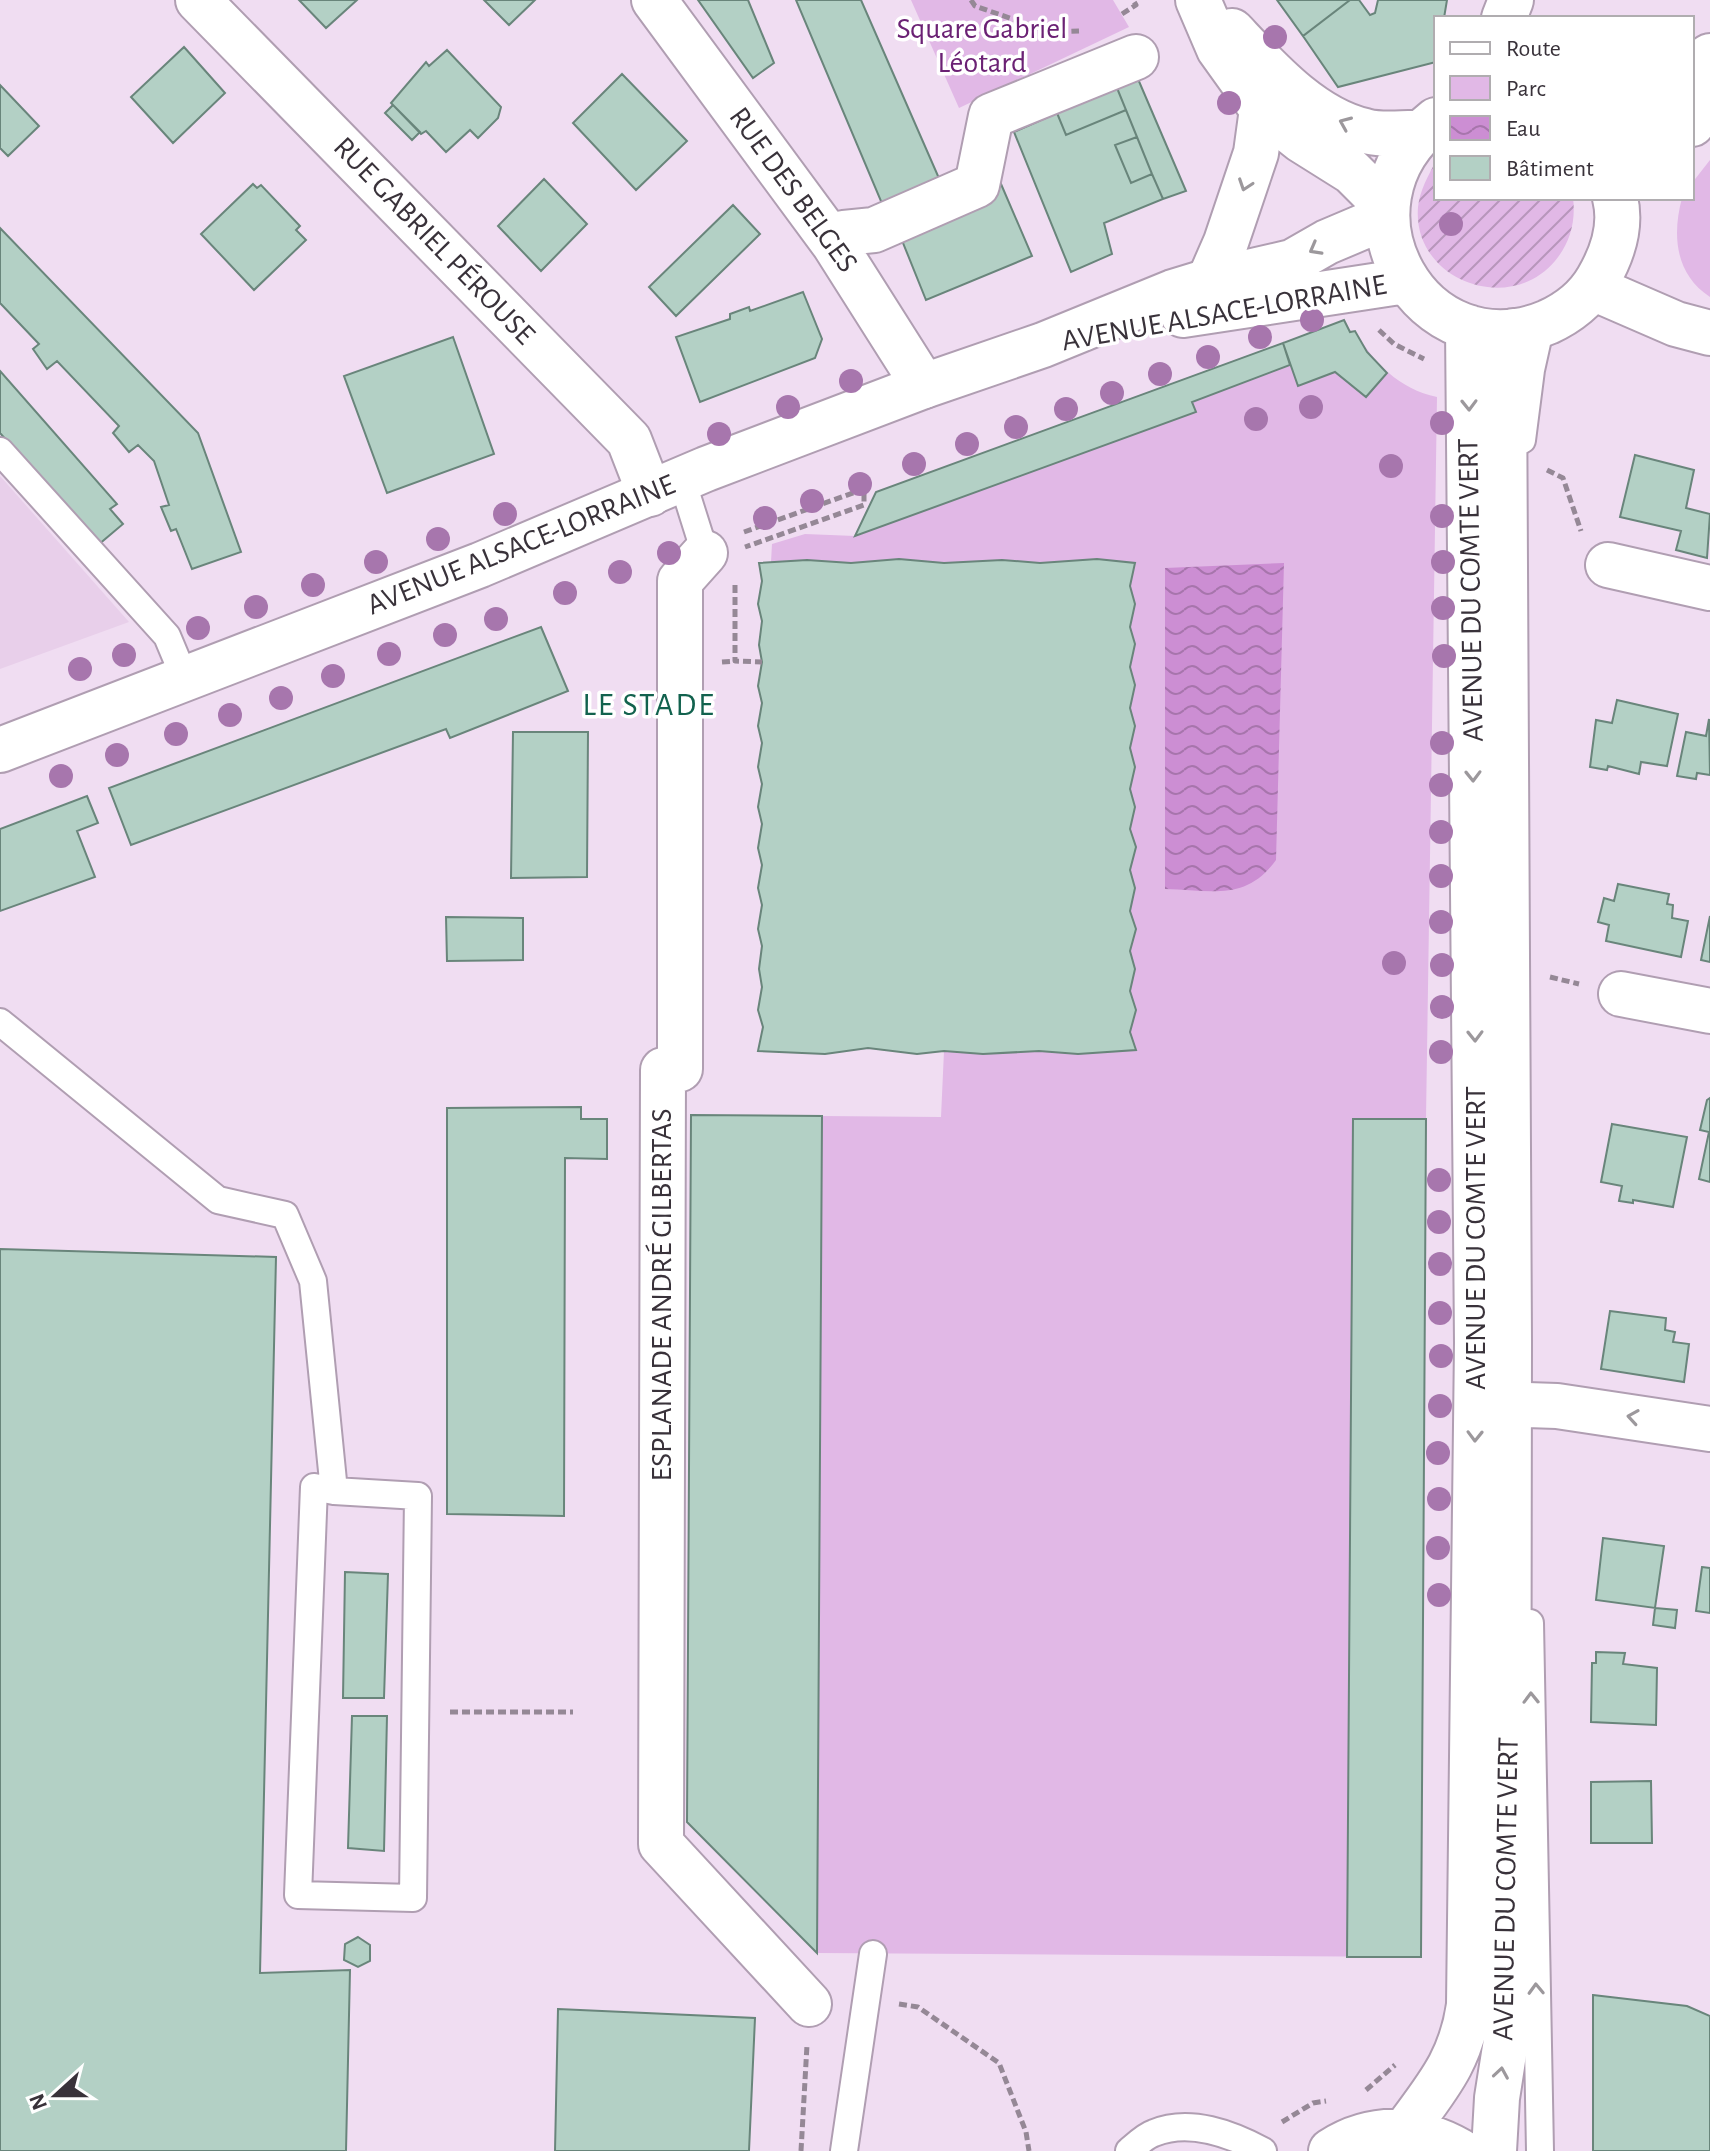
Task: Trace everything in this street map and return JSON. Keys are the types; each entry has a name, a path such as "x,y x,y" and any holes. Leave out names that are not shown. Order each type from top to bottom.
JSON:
{"main road":[{"name":"RUE GABRIEL PÉROUSE","path":"198,0 629,440 666,487"},
{"name":"RUE DES BELGES","path":"654,0 834,244 924,386"},
{"path":"1201,0 1219,49 1262,109 1301,140 1352,172 1387,212"},
{"path":"1201,0 1261,62 1321,113 1366,132 1429,127"},
{"path":"844,233 874,230 977,185 991,116 1136,57"},
{"path":"1694,120 1710,92"},
{"path":"1209,281 1226,242 1256,153 1262,109"},
{"path":"1429,127 1404,154 1392,180 1387,212 1390,246 1406,281 1426,303 1468,327 1493,331 1527,328 1570,309 1593,288 1608,262 1616,234 1619,200"},
{"name":"AVENUE ALSACE-LORRAINE","path":"0,750 480,565 666,487 924,386 1043,345 1173,292 1292,262 1387,212"},
{"name":"AVENUE ALSACE-LORRAINE","path":"1043,345 1217,308 1406,281"},
{"path":"1593,288 1676,324 1710,333"},
{"name":"AVENUE DU COMTE VERT","path":"1405,2131 1456,2057 1465,2034 1469,2005 1477,1268 1468,327"},
{"name":"AVENUE DU COMTE VERT","path":"1494,2151 1497,2098 1508,2028 1518,1407 1504,374 1527,328"},
{"name":"ESPLANADE ANDRÉ GILBERTAS","path":"726,555 680,581 680,1069 663,1070 661,1844 809,2004"},
{"path":"1608,565 1710,588"},
{"path":"1621,994 1710,1011"},
{"path":"1518,1407 1557,1406 1710,1429"},
{"path":"1331,2151 1356,2138 1380,2132 1405,2131 1439,2139 1460,2151"}],"lane":[{"path":"1527,328 1531,370 1521,458 1525,972 1518,1407 1540,2151"},
{"path":"0,451 167,636 185,679"},
{"path":"666,487 726,555"},
{"path":"0,1022 218,1200 285,1215 313,1281 334,1491"},
{"path":"314,1487 418,1496 415,1712 413,1898 298,1895 314,1487"},
{"path":"844,2151 873,1954"},
{"path":"1129,2151 1154,2133 1188,2127 1221,2132 1263,2151"}],"path":[{"path":"971,0 975,6 1050,32 1086,30"},
{"path":"1111,19 1136,5 1133,0"},
{"path":"1347,291 1368,320 1394,344 1435,365"},
{"path":"1521,458 1563,478 1584,539 1608,565"},
{"path":"864,489 867,506 726,555 864,489"},
{"path":"726,555 735,661 762,662"},
{"path":"1525,972 1621,994"},
{"path":"415,1712 573,1712"},
{"path":"866,2001 918,2007 999,2063 1026,2132 1029,2151"},
{"path":"801,2151 809,2004"}],"shaded area":[{"path":"0,476 129,622 0,669"}],"green space":[{"name":"Square Gabriel Léotard","path":"911,0 1113,0 1129,27 959,108"},
{"path":"1710,160 1710,297 1689,277 1677,240 1682,200 1694,200 1694,180"},
{"path":"1434,165 1434,200 1573,200 1574,215 1565,247 1555,261 1536,277 1513,286 1490,287 1467,282 1447,271 1430,254 1420,233 1418,207"},
{"path":"1344,320 1350,332 1355,331 1370,354 1389,373 1411,388 1437,397 1426,1119 1421,1957 817,1953 687,1822 691,1115 941,1117 944,1051 917,1054 868,1048 825,1054 758,1051 763,1027 758,1010 762,987 759,969 762,946 758,929 762,905 758,888 762,865 758,848 762,824 758,807 762,784 758,767 762,743 758,726 762,703 758,686 762,662 759,645 762,581 759,563 771,562 772,544 805,534 855,536 876,492"}],"water":[{"path":"1284,563 1276,860 1264,873 1240,888 1226,891 1165,889 1165,568"}],"building":[{"path":"299,0 357,0 326,28"},
{"path":"484,0 535,0 509,25"},
{"path":"698,0 748,0 774,63 753,78"},
{"path":"796,0 861,0 945,192 886,213"},
{"path":"1277,0 1350,0 1303,36"},
{"path":"1350,0 1359,0 1370,15 1375,13 1378,0 1447,0 1444,16 1434,16 1434,63 1338,87 1303,36"},
{"path":"184,47 225,93 173,143 131,97"},
{"path":"447,50 501,107 498,118 478,138 470,130 446,152 426,131 421,134 391,103 426,62 429,66"},
{"path":"622,74 687,141 636,190 573,123"},
{"path":"1138,79 1186,191 1163,199 1117,88"},
{"path":"0,85 39,126 8,156 0,148"},
{"path":"1117,88 1126,110 1066,135 1057,113"},
{"path":"393,105 420,132 412,140 385,113"},
{"path":"1126,110 1137,137 1115,145 1131,183 1152,174 1163,199 1104,223 1112,254 1071,272 1014,132 1057,113 1066,135"},
{"path":"1137,137 1152,174 1131,183 1115,145"},
{"path":"544,179 587,224 541,271 498,226"},
{"path":"253,184 257,188 261,185 300,226 296,230 306,240 254,290 201,234"},
{"path":"1001,184 1032,256 926,300 897,228"},
{"path":"733,205 760,234 676,316 649,287"},
{"path":"0,228 198,433 241,552 192,569 176,529 171,531 161,507 169,505 154,461 138,445 129,452 113,433 119,426 57,361 47,369 33,349 39,344 0,303"},
{"path":"803,292 822,339 815,358 700,402 676,337 730,319 730,314 749,307 750,311"},
{"path":"1344,320 1350,332 1355,331 1367,352 1387,373 1366,397 1335,372 1298,386 1283,343"},
{"path":"453,337 494,454 387,493 344,376"},
{"path":"1283,343 1290,365 1192,402 1196,412 855,536 876,492"},
{"path":"0,371 117,504 110,509 123,524 98,545 0,433"},
{"path":"1635,455 1694,470 1686,508 1710,514 1707,558 1676,550 1681,531 1620,517"},
{"path":"899,559 944,563 1002,560 1040,563 1097,559 1135,563 1130,586 1135,604 1130,627 1135,644 1130,667 1135,685 1130,708 1135,726 1130,748 1135,767 1130,789 1135,807 1130,829 1136,847 1130,870 1135,888 1130,911 1136,929 1130,951 1135,969 1130,991 1136,1010 1130,1032 1136,1050 1078,1054 944,1051 917,1054 868,1048 825,1054 758,1051 763,1027 758,1010 762,987 759,969 762,946 758,929 762,905 758,888 762,865 758,848 762,824 758,807 762,784 758,767 762,743 758,726 762,703 758,686 762,662 759,645 762,621 758,604 762,581 759,563 807,560 851,563"},
{"path":"541,627 568,691 450,738 446,729 131,845 109,788"},
{"path":"1617,700 1678,714 1667,766 1641,762 1639,774 1608,766 1607,770 1590,767 1596,720 1612,723"},
{"path":"1709,719 1710,775 1697,773 1696,779 1677,776 1686,732 1706,736"},
{"path":"513,732 588,732 587,877 511,878"},
{"path":"87,796 98,823 77,831 95,877 0,911 0,829"},
{"path":"1618,884 1669,894 1667,904 1673,905 1672,918 1688,921 1681,957 1606,941 1609,925 1598,922 1604,898 1614,901"},
{"path":"1710,916 1710,962 1701,960"},
{"path":"446,917 523,918 523,960 447,961"},
{"path":"1710,1098 1710,1182 1699,1179 1709,1132 1700,1130"},
{"path":"581,1107 581,1119 607,1119 607,1159 565,1158 564,1516 447,1514 447,1108"},
{"path":"691,1115 822,1116 817,1953 687,1822"},
{"path":"1353,1119 1426,1119 1421,1957 1347,1957"},
{"path":"1612,1124 1687,1137 1673,1207 1633,1200 1633,1203 1619,1201 1622,1186 1601,1182"},
{"path":"0,1249 276,1257 260,1973 350,1970 346,2151 0,2151"},
{"path":"1610,1311 1666,1318 1665,1330 1675,1332 1673,1342 1689,1344 1684,1382 1601,1369"},
{"path":"1603,1538 1664,1546 1655,1608 1596,1600"},
{"path":"1702,1567 1710,1568 1710,1613 1696,1611"},
{"path":"345,1572 388,1574 384,1698 343,1698"},
{"path":"1655,1608 1677,1610 1675,1628 1653,1625"},
{"path":"1596,1652 1625,1653 1623,1664 1657,1668 1656,1725 1591,1722 1592,1663 1596,1663"},
{"path":"352,1716 387,1716 384,1851 348,1848"},
{"path":"1651,1781 1652,1843 1591,1843 1591,1782"},
{"path":"358,1937 370,1945 370,1961 358,1967 344,1960 345,1944"},
{"path":"1593,1995 1687,2006 1710,2016 1710,2151 1593,2151"},
{"path":"558,2009 755,2018 749,2151 555,2151"}],"district":[{"name":"LE STADE","path":"649,705"}]}
